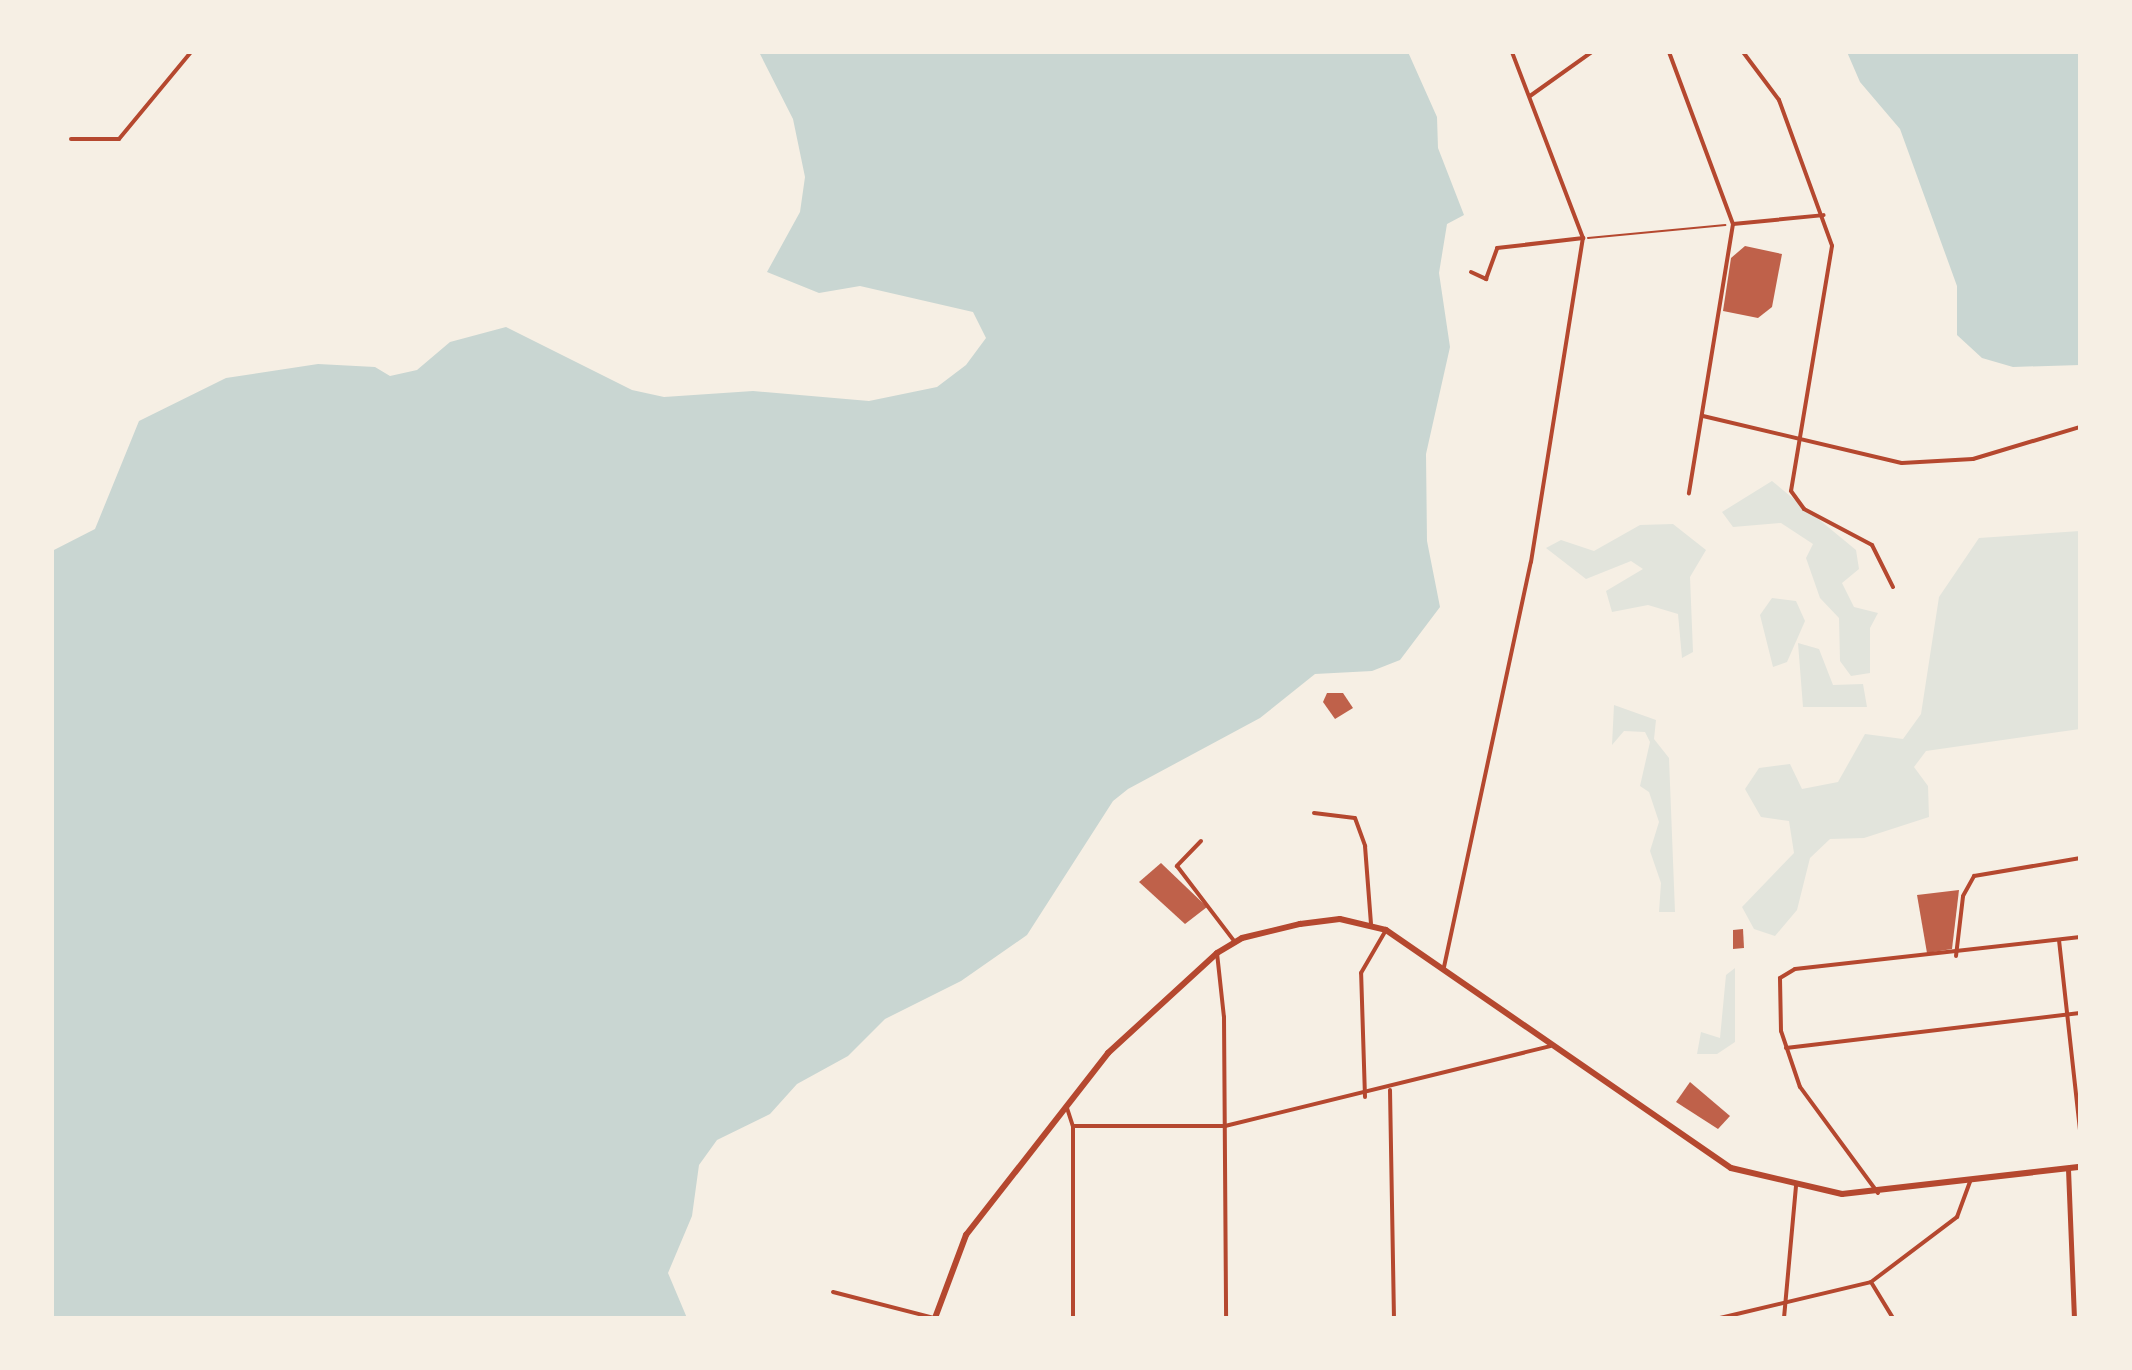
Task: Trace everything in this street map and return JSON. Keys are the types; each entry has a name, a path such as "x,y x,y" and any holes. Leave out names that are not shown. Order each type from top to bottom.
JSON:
{"main road":[{"path":"935,1318 957,1250 1108,1053 1217,953 1235,942 1300,924 1371,924 1386,930 1444,967 1550,1046 1716,1161 1796,1185 1878,1193 2080,1167"}],"street":[{"path":"71,139 119,139 191,52"},
{"path":"1444,967 1531,562 1583,238 1512,52"},
{"path":"1530,96 1592,52"},
{"path":"1669,52 1733,224 1689,493"},
{"path":"1743,52 1779,100 1824,215 1832,246 1797,437 1791,491 1804,509 1872,545 1893,587"},
{"path":"1733,224 1824,215"},
{"path":"1471,272 1486,279 1497,248 1583,238"},
{"path":"1703,416 1902,463 1973,459 2080,427"},
{"path":"1314,813 1355,818 1365,846 1371,924"},
{"path":"1201,841 1177,866 1235,942"},
{"path":"1956,956 1963,896 1974,876 2080,858"},
{"path":"1365,1097 1360,981 1386,930"},
{"path":"1878,1193 1800,1087 1786,1048 1778,985 1795,969 1956,956 2080,937"},
{"path":"2059,940 2080,1131"},
{"path":"1217,953 1225,1126 1226,1318"},
{"path":"1786,1048 2080,1013"},
{"path":"1073,1126 1225,1126 1365,1097 1550,1046"},
{"path":"1390,1090 1394,1318"},
{"path":"1067,1108 1073,1126 1073,1318"},
{"path":"2068,1169 2074,1318"},
{"path":"1720,1318 1871,1282 1957,1217 1971,1179"},
{"path":"1784,1318 1796,1185"},
{"path":"1871,1282 1893,1318"},
{"path":"833,1292 935,1318"}],"path":[{"path":"1583,238 1733,224"}],"shaded area":[{"path":"759,52 1408,52 1437,117 1438,148 1464,215 1447,224 1439,273 1450,347 1426,454 1427,541 1440,607 1400,660 1372,671 1315,674 1260,718 1128,789 1113,801 1027,935 961,981 885,1019 848,1056 797,1084 770,1114 717,1140 699,1165 692,1216 668,1273 687,1318 52,1318 52,551 95,529 139,421 226,378 318,364 375,367 390,376 417,370 450,342 506,327 632,390 664,397 753,391 869,401 937,387 966,365 986,338 973,312 860,286 819,293 767,272 800,212 805,177 793,119"},
{"path":"1847,52 2080,52 2080,365 2013,367 1982,358 1957,335 1957,286 1900,129 1860,82"},
{"path":"1772,481 1856,550 1859,569 1842,583 1854,607 1878,613 1870,628 1870,673 1851,676 1840,661 1839,618 1820,598 1806,558 1813,544 1781,523 1733,527 1722,512"},
{"path":"1673,524 1706,550 1690,577 1693,652 1682,658 1678,614 1648,605 1612,612 1606,591 1643,569 1631,561 1586,579 1546,548 1561,540 1594,551 1640,525"},
{"path":"2080,531 2080,729 1926,751 1914,767 1928,786 1929,817 1864,838 1830,839 1810,858 1797,910 1775,936 1754,929 1742,907 1794,853 1789,821 1761,817 1745,789 1759,768 1790,764 1802,789 1838,782 1865,734 1903,739 1921,714 1939,597 1979,538"},
{"path":"1772,598 1796,601 1805,621 1787,662 1773,667 1760,615"},
{"path":"1798,643 1819,649 1833,685 1863,684 1867,707 1803,707"},
{"path":"1614,705 1656,720 1654,739 1669,758 1675,912 1659,912 1661,883 1650,851 1659,822 1649,792 1640,786 1650,742 1645,732 1624,731 1612,745"},
{"path":"1735,968 1735,1042 1717,1054 1697,1054 1701,1032 1720,1038 1726,975"}],"building":[{"path":"1745,246 1782,254 1772,307 1758,318 1723,311 1731,258"},
{"path":"1327,693 1343,693 1353,708 1335,719 1323,702"},
{"path":"1161,863 1207,907 1185,924 1139,882"},
{"path":"1959,890 1952,949 1927,953 1917,895"},
{"path":"1743,929 1744,948 1733,949 1733,930"},
{"path":"1690,1082 1730,1116 1718,1129 1676,1102"}]}
